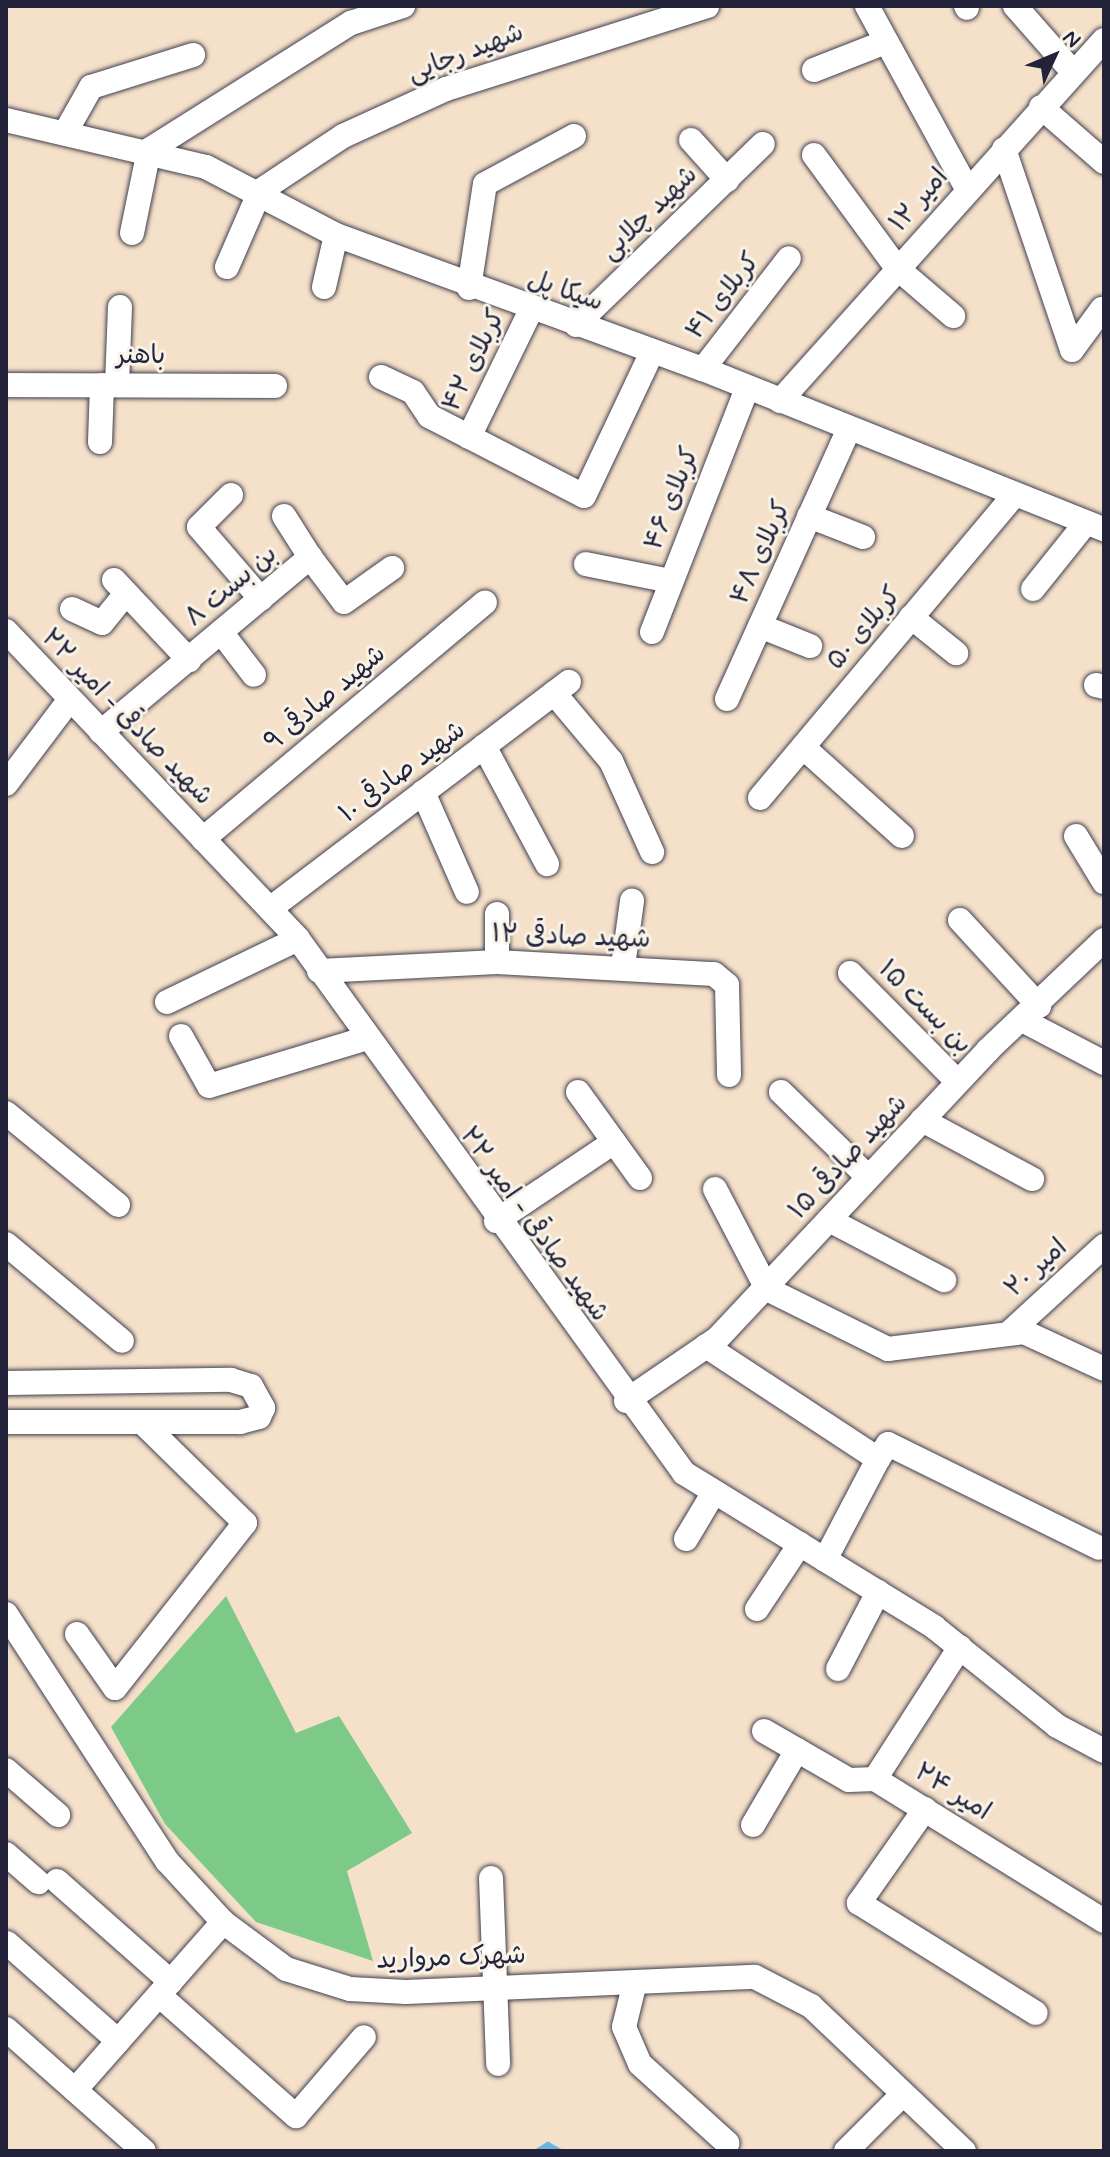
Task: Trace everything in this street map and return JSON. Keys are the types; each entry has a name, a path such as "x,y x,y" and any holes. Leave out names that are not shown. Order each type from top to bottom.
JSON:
{"street":[{"path":"132,233 149,150 351,23 403,6"},
{"name":"شهید رجایی","path":"260,191 343,136 446,89 707,6"},
{"path":"867,6 883,43 967,189"},
{"path":"1015,6 1073,72"},
{"name":"امير ۱۲","path":"780,401 967,189 1104,40"},
{"path":"814,70 883,43"},
{"path":"65,133 91,87 193,55"},
{"path":"1041,107 1104,162"},
{"name":"سیکا پل","path":"6,120 149,150 260,191 336,235 469,288 703,369 848,431 1094,526"},
{"path":"469,288 485,184 574,136"},
{"path":"691,140 727,180"},
{"name":"شهید چلابی","path":"576,325 763,144"},
{"path":"1004,149 1072,350 1102,309"},
{"path":"814,155 897,268 953,316"},
{"path":"227,267 260,191"},
{"path":"324,287 336,235"},
{"name":"کربلای ۴۱","path":"703,369 789,258"},
{"path":"100,442 120,307"},
{"name":"کربلای ۴۲","path":"469,437 531,310"},
{"path":"381,377 413,392 429,416 584,496 652,352"},
{"name":"باهنر","path":"6,385 275,386"},
{"name":"کربلای ۴۶","path":"652,632 747,388"},
{"name":"کربلای ۴۸","path":"727,699 848,431"},
{"path":"231,495 199,527 261,599"},
{"name":"کربلای ۵۰","path":"760,798 1013,497"},
{"path":"284,516 310,557"},
{"path":"809,516 863,537"},
{"path":"1033,589 1094,526"},
{"name":"بن بست ۸","path":"101,732 310,557 344,602 392,568"},
{"path":"586,564 671,581"},
{"path":"72,609 102,623 120,587 189,660"},
{"name":"شهید صادقی ۹","path":"203,839 485,602"},
{"path":"911,617 956,653"},
{"path":"760,626 810,646"},
{"name":"شهید صادقی - امیر ۲۲","path":"6,631 68,702 101,732 298,939 364,1039 626,1401 684,1473 878,1592 960,1647 1057,1726 1104,1751"},
{"path":"221,632 254,675"},
{"name":"شهید صادقی ۱۰","path":"271,908 561,687 611,761 652,852"},
{"path":"6,784 68,702"},
{"path":"484,746 547,864"},
{"path":"803,747 902,836"},
{"path":"423,792 467,892"},
{"path":"1076,836 1104,882"},
{"path":"623,966 632,901"},
{"path":"497,914 497,962"},
{"path":"960,920 1031,1013 1104,1063"},
{"path":"167,1002 298,939"},
{"name":"شهید صادقی ۱۵","path":"626,1401 706,1346 767,1289 958,1082 1104,940"},
{"name":"شهید صادقی ۱۲","path":"319,971 497,962 623,966 721,979 729,1075"},
{"name":"بن بست ۱۵","path":"850,973 958,1082"},
{"path":"181,1036 209,1086 364,1039"},
{"path":"578,1092 640,1178"},
{"path":"781,1092 868,1177"},
{"path":"6,1113 118,1205"},
{"path":"922,1120 1032,1179"},
{"path":"496,1221 614,1142"},
{"path":"715,1189 767,1289 888,1349 1024,1332 1104,1369"},
{"path":"829,1220 944,1280"},
{"path":"6,1244 122,1341"},
{"name":"امیر ۲۰","path":"1009,1333 1104,1246"},
{"path":"706,1346 878,1459"},
{"path":"6,1383 231,1380 251,1386 263,1408 259,1417 240,1422 6,1422"},
{"path":"77,1634 115,1688 245,1523 142,1422"},
{"path":"825,1560 888,1444 1099,1548"},
{"path":"686,1539 714,1492"},
{"path":"757,1609 800,1544"},
{"path":"838,1669 878,1592"},
{"name":"شهرک مروارید","path":"6,1614 167,1861 223,1922 286,1969 350,1989 755,1977 776,1984 811,2006 964,2151"},
{"path":"875,1779 960,1647"},
{"name":"امیر ۲۴","path":"764,1731 849,1780 875,1779 1104,1921"},
{"path":"753,1825 797,1750"},
{"path":"6,1770 58,1815"},
{"path":"925,1809 859,1903 1036,2013"},
{"path":"6,1854 48,1882 165,1988 296,2116 364,2037"},
{"path":"491,1878 498,2064"},
{"path":"75,2090 223,1922"},
{"path":"7,1943 118,2041"},
{"path":"635,1982 624,2027 640,2064 727,2143"},
{"path":"6,2029 144,2151"},
{"path":"846,2151 903,2094"}],"green space":[{"path":"226,1596 296,1733 339,1716 412,1833 347,1871 373,1961 256,1922 165,1824 111,1727"}],"waterway":[{"path":"538,2151 548,2145 559,2151"}]}
